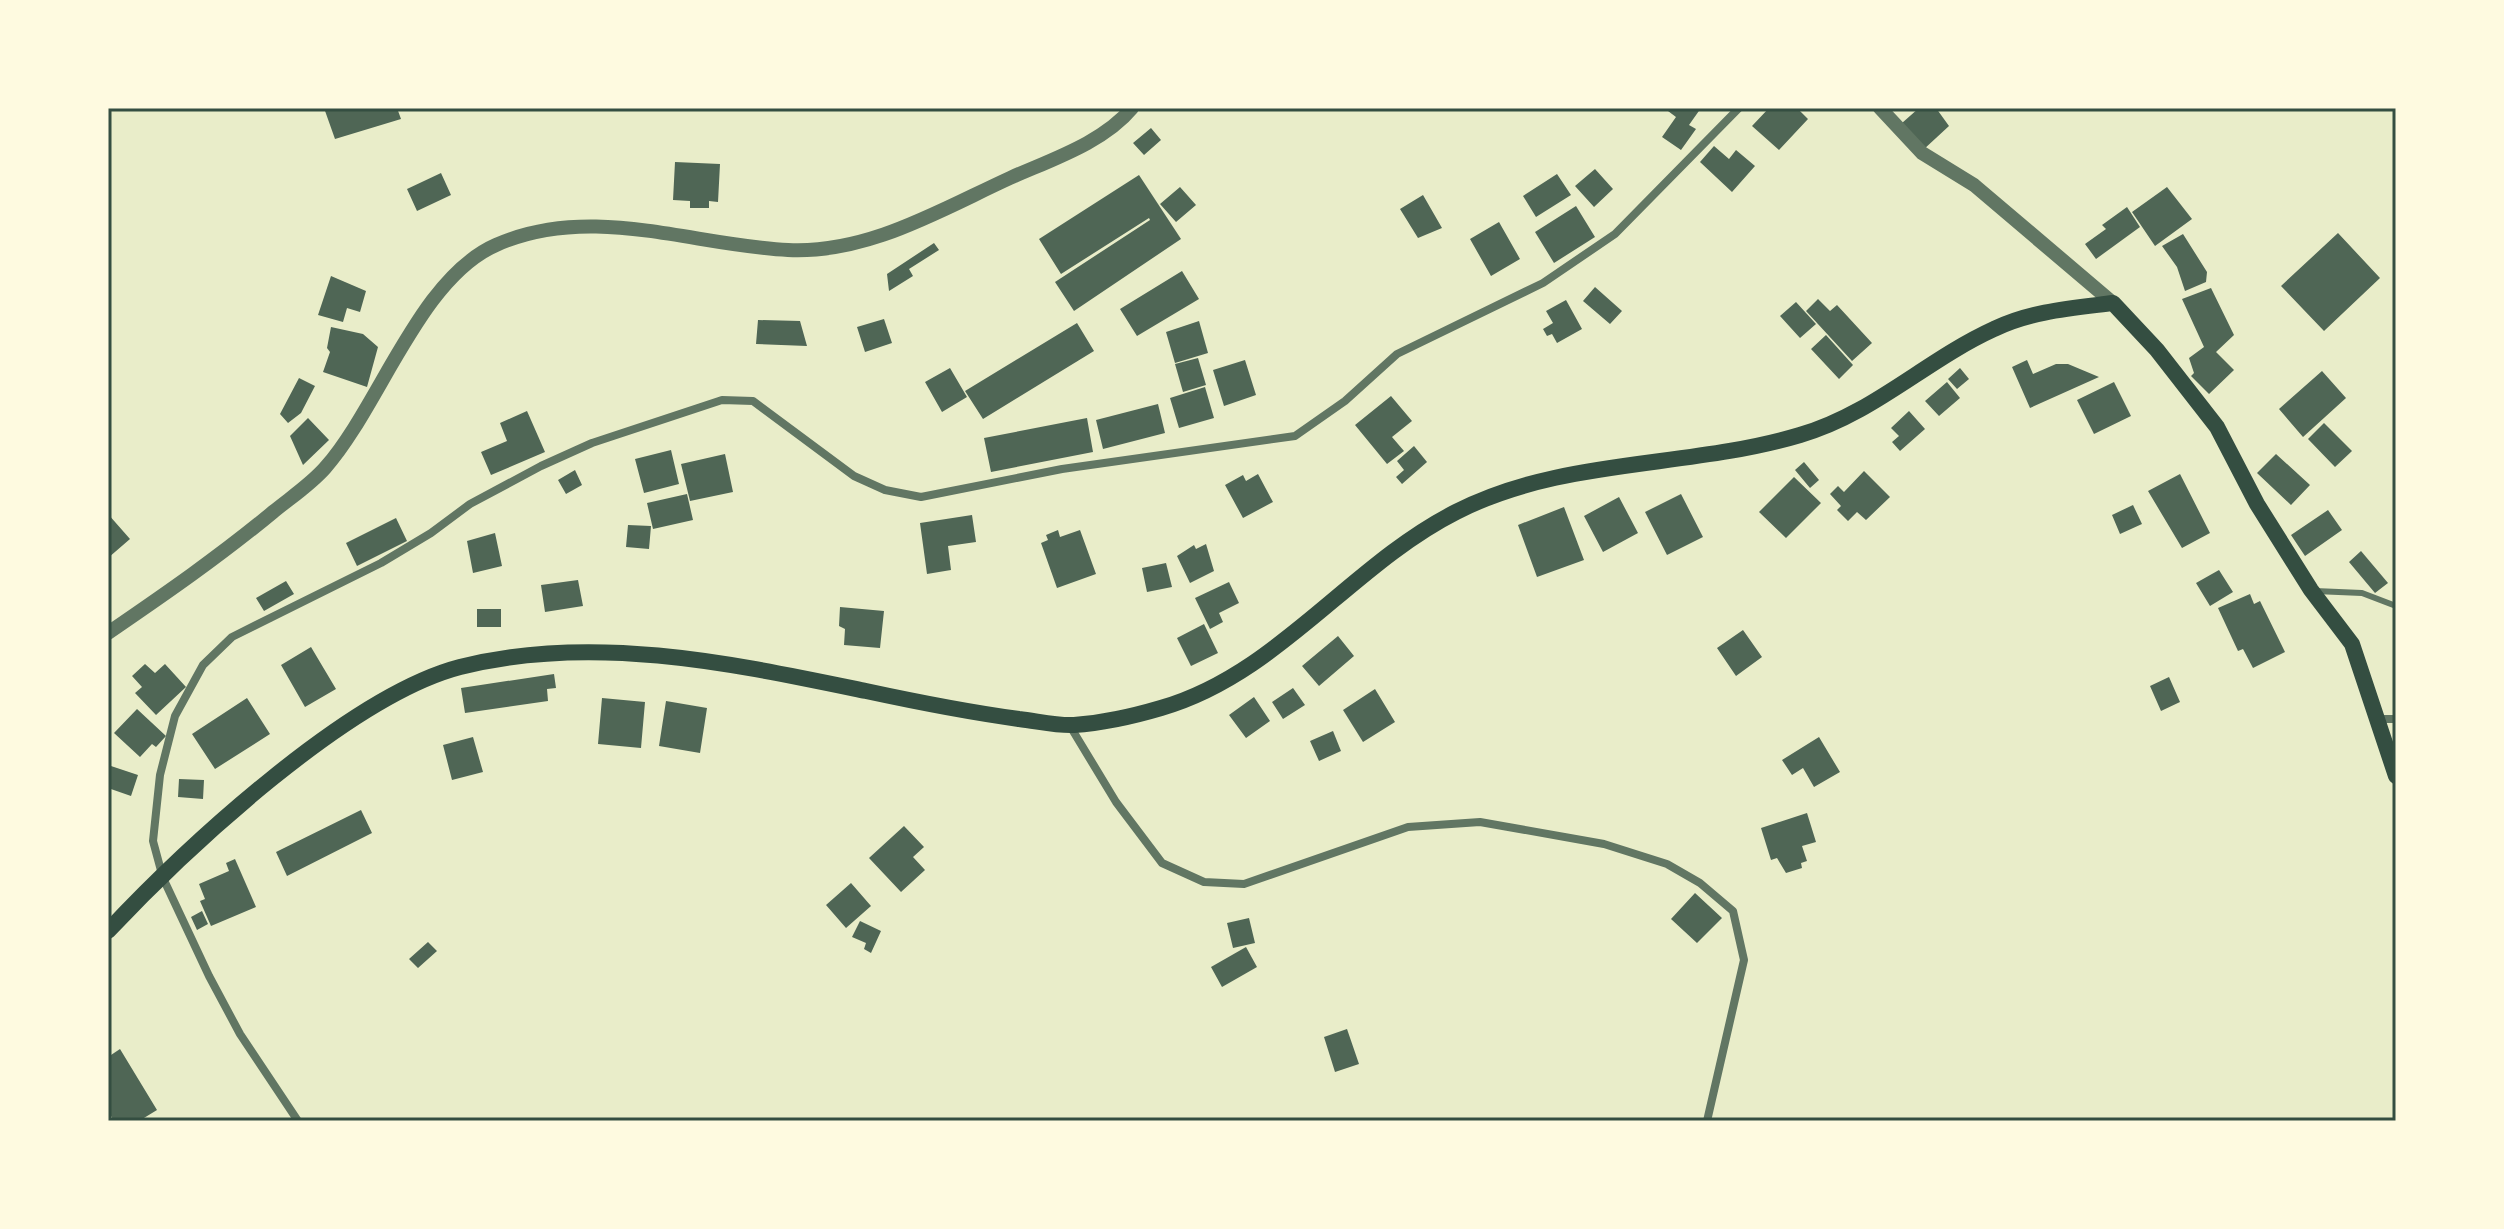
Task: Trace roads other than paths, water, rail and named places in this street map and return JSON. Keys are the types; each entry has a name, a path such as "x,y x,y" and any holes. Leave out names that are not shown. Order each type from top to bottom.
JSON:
{"main road":[{"path":"108,931 258,791 379,703 433,676 464,666 568,653 636,653 740,665 921,703 1070,726 1166,707 1206,690 1275,647 1401,548 1452,514 1518,484 1576,472 1749,449 1804,434 1846,419 1996,328 2025,317 2113,303 2157,350 2217,427 2257,504 2311,590 2352,644 2396,776"}],"street":[{"path":"108,633 207,566 322,472 350,438 425,312 464,265 494,246 549,228 595,226 790,250 847,246 903,228 1089,142 1132,108"},
{"path":"298,1121 240,1034 163,878 153,841 160,775 175,716 203,665 232,637 381,563 470,504 541,466 592,443 722,400 753,401 854,476 885,490 921,497 1062,469 1295,436 1345,401 1397,354 1543,283 1615,234 1739,108"},
{"path":"1880,108 1922,153 1974,185 2113,303"},
{"path":"2378,719 2396,719"},
{"path":"1070,726 1116,802 1162,863 1204,882 1244,884 1408,827 1480,822 1604,844 1667,864 1700,883 1733,911 1744,960 1707,1121"}],"lane":[{"path":"2311,590 2362,593 2396,606"}]}
